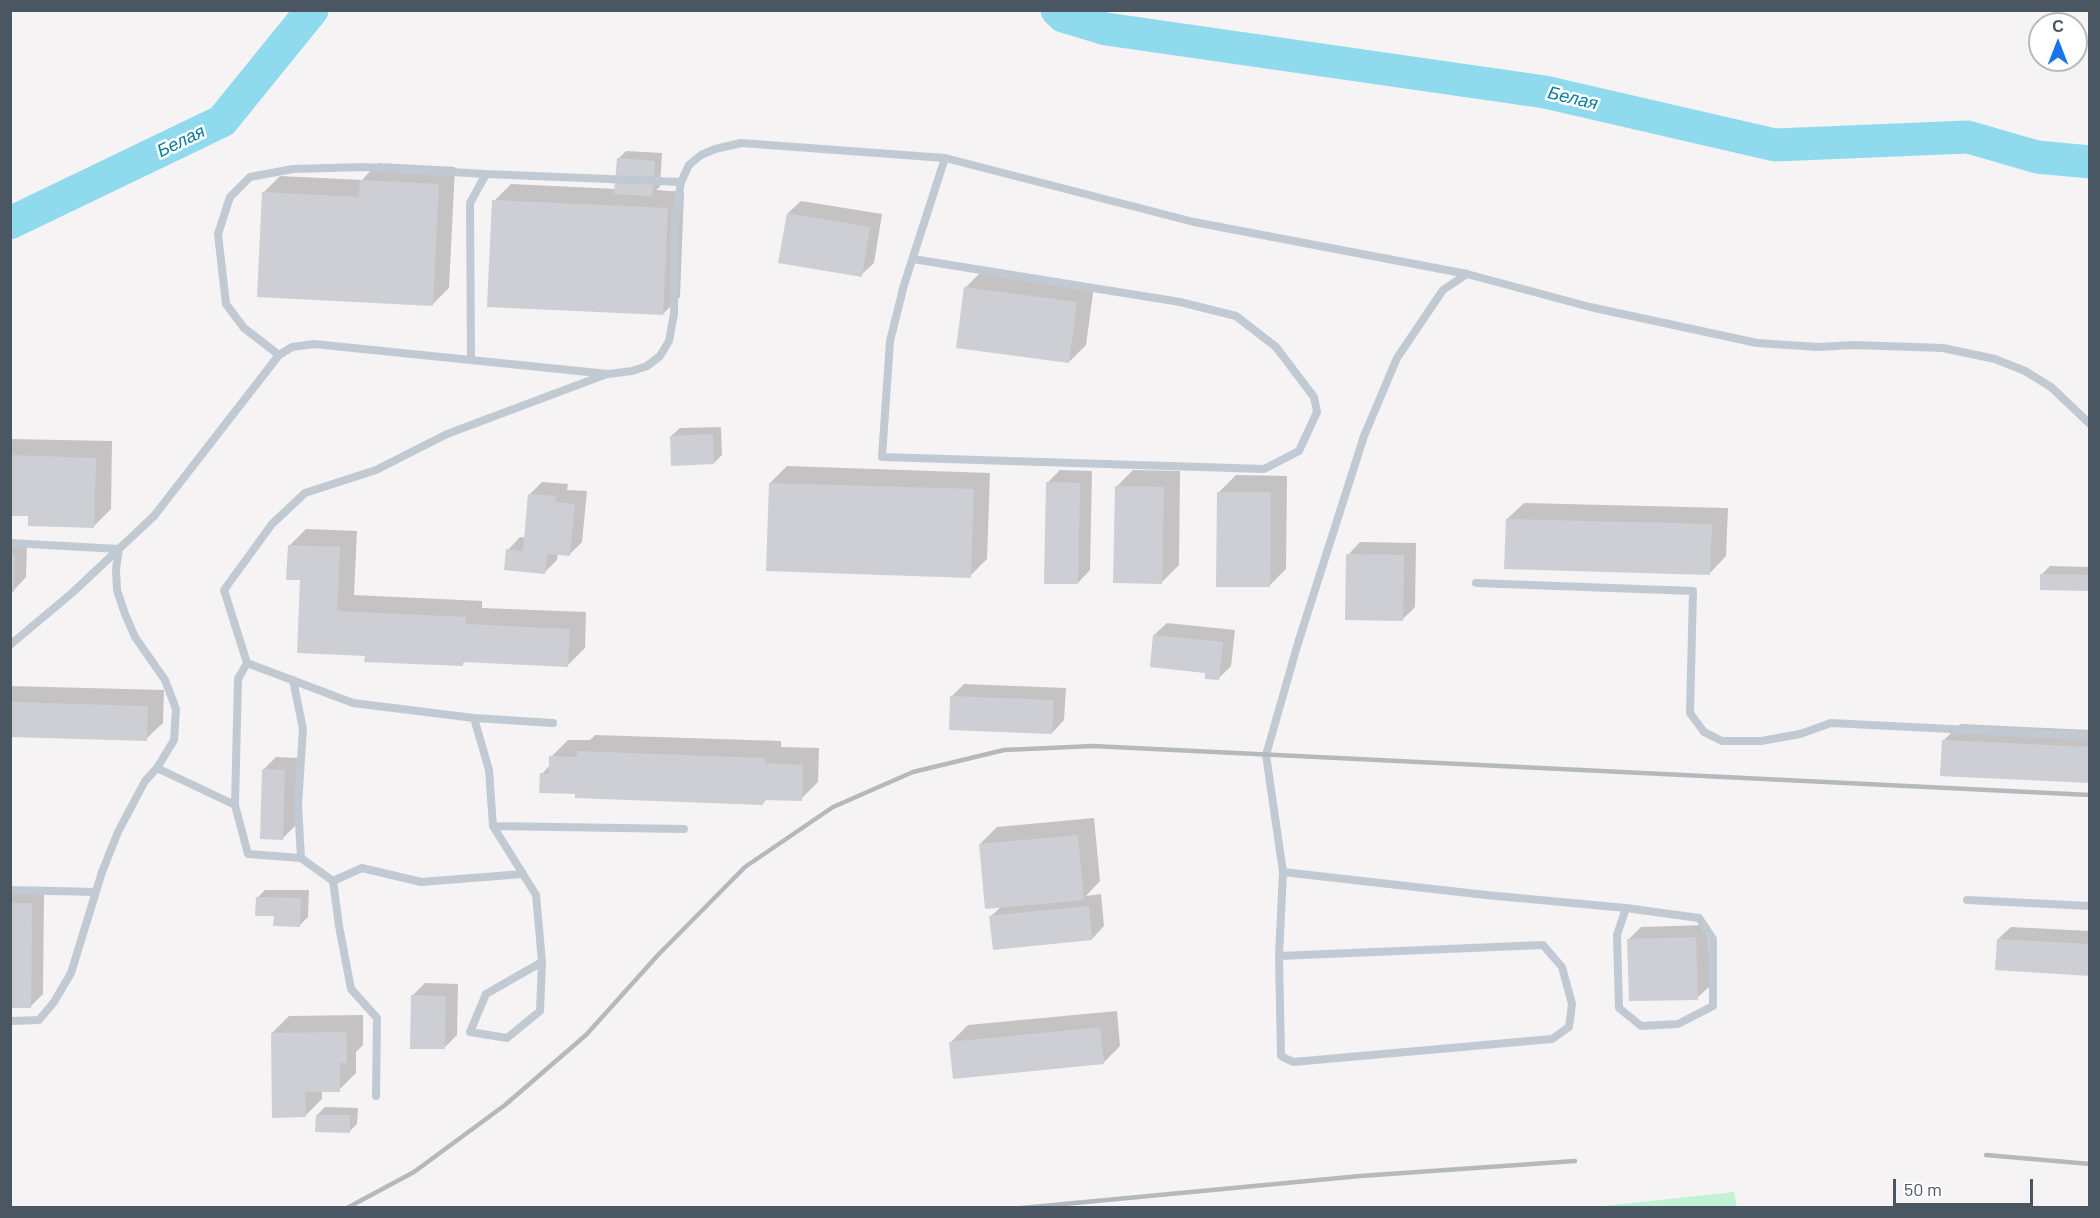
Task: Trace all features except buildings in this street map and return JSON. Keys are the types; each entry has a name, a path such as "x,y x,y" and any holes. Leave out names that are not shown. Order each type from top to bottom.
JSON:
{"lane":[{"path":"10,645 72,592 154,516 279,355 292,347 314,344 608,374 632,371 647,366 660,356 669,341 674,314 675,220 681,182 689,165 701,155 741,143 945,158 1194,222 1467,274 1590,307 1757,343 1818,347 1853,345 1943,348 1995,359 2025,371 2051,387 2090,423"},
{"path":"913,259 1179,302 1236,316 1276,347 1314,397 1317,412 1299,451 1264,469 882,457 890,341 913,259 945,158"},
{"path":"279,355 244,328 225,304 218,234 230,197 250,177 293,169 364,167 681,182"},
{"path":"471,360 470,203 486,174"},
{"path":"1279,956 1543,945 1562,967 1572,1004 1569,1027 1552,1039 1293,1062 1281,1056 1279,956 1283,872 1266,755 1298,643 1364,436 1397,358 1443,291 1467,274"},
{"path":"376,1096 377,1018 351,989 333,881 302,858 248,854 235,805 238,679 247,663 224,590 272,524 305,493 376,470 447,434 608,374"},
{"path":"10,543 119,549"},
{"path":"10,1021 39,1020 54,1002 71,973 96,892 118,832 145,781 157,768 174,740 176,709 165,680 135,637 124,614 117,590 116,569 119,549"},
{"path":"1476,583 1693,591 1690,713 1704,732 1722,741 1761,741 1800,734 1831,723 2090,736"},
{"path":"247,663 353,702 474,718 553,723"},
{"path":"293,680 303,729 298,805 302,858"},
{"path":"474,718 489,770 493,826 536,895 542,962 540,1011 507,1038 470,1032 486,994 542,962"},
{"path":"157,768 235,805"},
{"path":"493,826 684,829"},
{"path":"333,881 362,868 421,882 523,874"},
{"path":"1283,872 1626,908 1699,918 1713,939 1713,1006 1678,1024 1641,1026 1619,1008 1617,935 1626,908"},
{"path":"10,890 96,892"},
{"path":"1967,900 2090,906"}],"green space":[{"path":"1734,1192 1737,1207 1594,1207"}],"waterway":[{"name":"Белая","path":"10,223 222,121 312,10"},
{"name":"Белая","path":"1057,10 1063,16 1106,29 1545,92 1775,145 1968,137 2037,157 2090,162"}],"railway":[{"path":"347,1208 414,1172 505,1105 586,1035 658,955 745,867 833,807 913,772 1004,750 1093,746 2090,795"},
{"path":"1986,1155 2090,1164"},
{"path":"1022,1208 1360,1176 1575,1161"}]}
